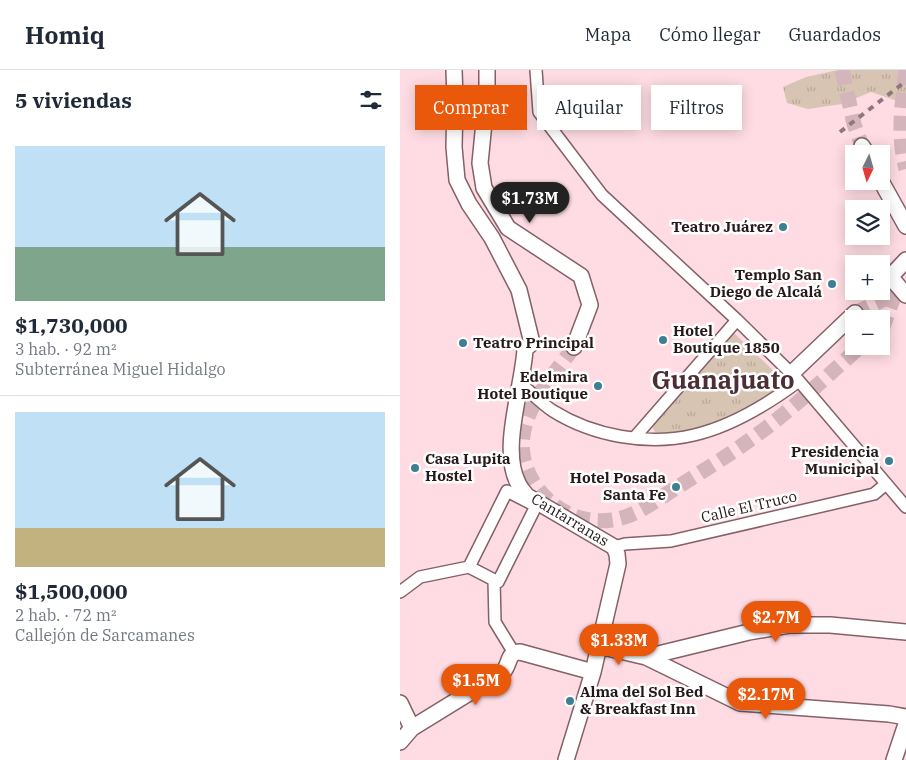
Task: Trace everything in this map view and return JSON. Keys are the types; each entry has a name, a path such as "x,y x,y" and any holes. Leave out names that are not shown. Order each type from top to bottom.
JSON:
{"street":[{"name":"Cantarranas","path":"454,70 454,148 458,180 469,204 492,238 516,283 532,343 525,348 521,384 513,426 511,447 514,473 518,484 528,496 614,547"},
{"path":"487,70 487,95 480,163 484,188 508,228 582,276 590,305 574,347"},
{"path":"536,70 539,112 602,195 796,377 906,508"},
{"path":"886,190 906,226"},
{"path":"906,260 892,275 906,295"},
{"path":"634,438 737,320"},
{"path":"521,384 552,410 588,428 634,438 670,438 694,435 721,426 777,397 845,323"},
{"name":"Calle El Truco","path":"614,547 624,544 671,541 874,494 886,484"},
{"path":"400,592 420,577 469,566 498,582 536,506 507,491 469,566"},
{"path":"566,760 593,672 618,564 614,547"},
{"path":"494,580 495,622 514,653"},
{"path":"646,657 750,632 790,625 830,625 906,632"},
{"path":"599,646 646,657 740,703 889,714 906,717"},
{"path":"400,742 412,728 503,672 508,667 511,655 514,653 520,652 593,672"},
{"path":"400,703 412,728"},
{"path":"894,760 906,724"}],"green space":[{"path":"838,70 906,70 906,104 871,92 842,104 808,109 787,103 783,87 806,77"},
{"path":"734,333 780,377 776,380 783,387 733,414 702,428 691,431 655,432 652,426"}],"tunnel":[{"path":"842,70 854,124 862,145"},
{"path":"906,70 901,132 906,169"},
{"path":"889,310 895,294 906,286"},
{"path":"861,310 895,294"},
{"path":"574,347 552,376 532,408 525,425 522,442 524,460 531,478 546,498 565,512 576,517 599,521 621,518 638,512 727,455 758,434 810,392 851,355"}],"railway":[{"path":"840,132 906,81"}],"place":[{"name":"Teatro Juárez","path":"783,227"},
{"name":"Templo San Diego de Alcalá","path":"832,284"},
{"name":"Hotel Boutique 1850","path":"663,340"},
{"name":"Teatro Principal","path":"463,343"},
{"name":"Edelmira Hotel Boutique","path":"598,386"},
{"name":"Presidencia Municipal","path":"889,461"},
{"name":"Casa Lupita Hostel","path":"415,468"},
{"name":"Hotel Posada Santa Fe","path":"676,487"},
{"name":"Alma del Sol Bed & Breakfast Inn","path":"570,701"}],"district":[{"name":"Guanajuato","path":"723,380"}]}
